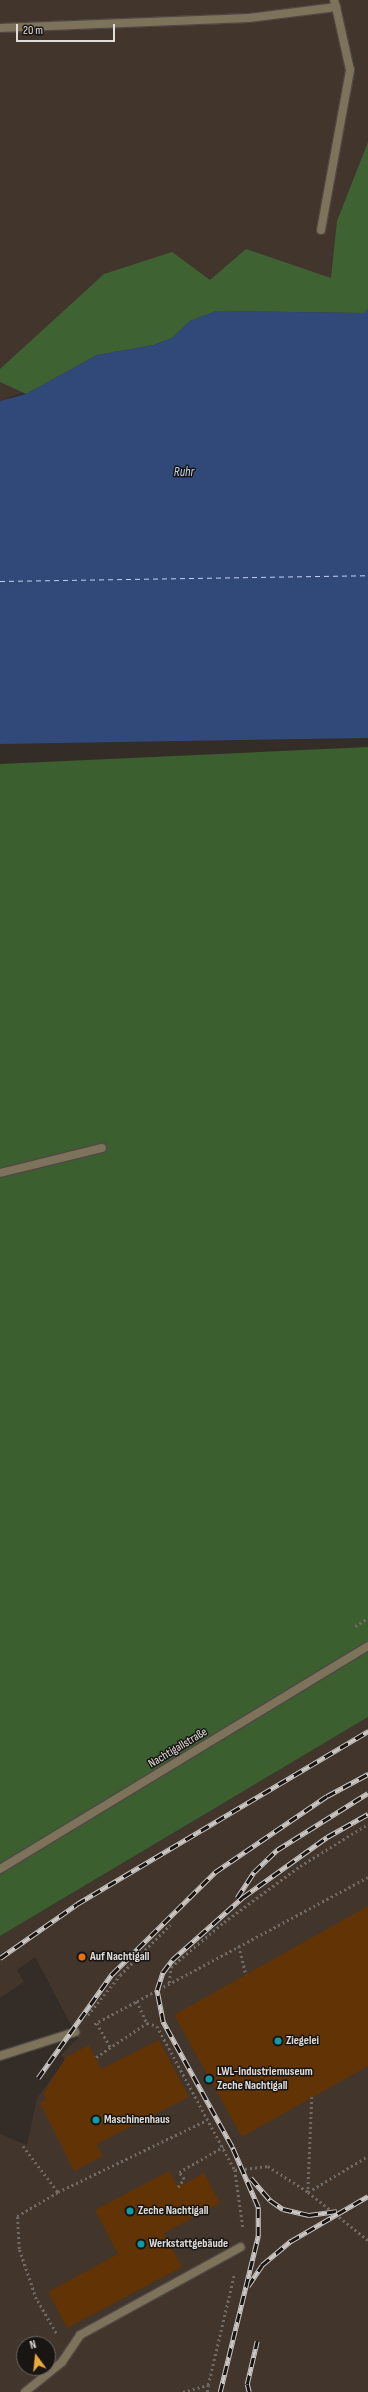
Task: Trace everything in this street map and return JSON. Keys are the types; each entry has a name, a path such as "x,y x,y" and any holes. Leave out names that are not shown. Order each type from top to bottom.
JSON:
{"street":[{"path":"0,28 249,18 335,3 350,70 321,230"},
{"path":"0,1173 102,1148"},
{"name":"Nachtigallstraße","path":"0,1869 368,1646"},
{"path":"0,2056 76,2032"},
{"path":"25,2392 62,2362 80,2335 241,2247"}],"path":[{"path":"169,1984 171,1967 224,1922 300,1866 368,1824"},
{"path":"76,2032 97,2023 368,1877"},
{"path":"76,2032 120,1975 170,1925"},
{"path":"239,1946 246,1975"},
{"path":"137,2001 147,2023 157,2026 234,2170 244,2233 207,2392"},
{"path":"97,2023 111,2048"},
{"path":"96,2057 147,2023"},
{"path":"308,2192 312,2097"},
{"path":"62,2362 64,2348 36,2298 19,2249 17,2216 58,2192 207,2120"},
{"path":"23,2146 58,2192"},
{"path":"178,2187 184,2179 179,2172 223,2147"},
{"path":"308,2192 368,2156"},
{"path":"234,2170 268,2166 308,2192 368,2240"},
{"path":"183,2392 208,2385"}],"shaded area":[{"path":"0,0 368,0 368,309 365,313 172,338 0,401"},
{"name":"LWL-Industriemuseum Zeche Nachtigall","path":"368,1717 368,2392 0,2392 0,2134 27,2145 37,2098 65,2060 61,2055 78,2038 35,1957 17,1970 24,1982 0,1998 0,1936"}],"green space":[{"path":"368,142 368,309 365,313 216,311 190,321 172,338 154,345 97,355 26,394 0,382 0,369 104,274 172,252 210,280 246,249 331,278 337,221"},
{"path":"368,747 368,1717 0,1936 0,764"}],"water":[{"name":"Ruhr","path":"368,309 368,738 0,744 0,401 26,394 97,355 154,345 172,338 190,321 216,311 364,313"}],"building":[{"name":"Ziegelei","path":"368,1906 368,2066 242,2137 174,2015"},
{"name":"Maschinenhaus","path":"159,2040 189,2097 97,2144 103,2156 74,2171 40,2103 46,2099 43,2094 66,2057 89,2045 101,2069"},
{"name":"Werkstattgebäude","path":"169,2171 178,2187 204,2173 220,2203 164,2233 182,2267 67,2328 48,2292 118,2254 95,2210"}],"ferry route":[{"path":"0,581 368,575"}],"railway":[{"path":"0,1958 77,1904 368,1731"},
{"path":"38,2078 112,1974 215,1872 327,1796 368,1774"},
{"path":"237,1898 254,1872 277,1850 368,1793"},
{"path":"220,2392 258,2236 258,2207 232,2147 163,2022 157,1990 163,1972 172,1960 243,1897 327,1837 368,1814"},
{"path":"251,2178 270,2200 283,2209 309,2215 337,2211"},
{"path":"248,2286 262,2265 291,2241 368,2196"},
{"path":"249,2392 247,2384 257,2341"}],"place":[{"name":"Auf Nachtigall","path":"82,1957"},
{"name":"Ziegelei","path":"278,2041"},
{"name":"LWL-Industriemuseum Zeche Nachtigall","path":"209,2079"},
{"name":"Maschinenhaus","path":"96,2120"},
{"name":"Zeche Nachtigall","path":"130,2211"},
{"name":"Werkstattgebäude","path":"141,2244"}]}
